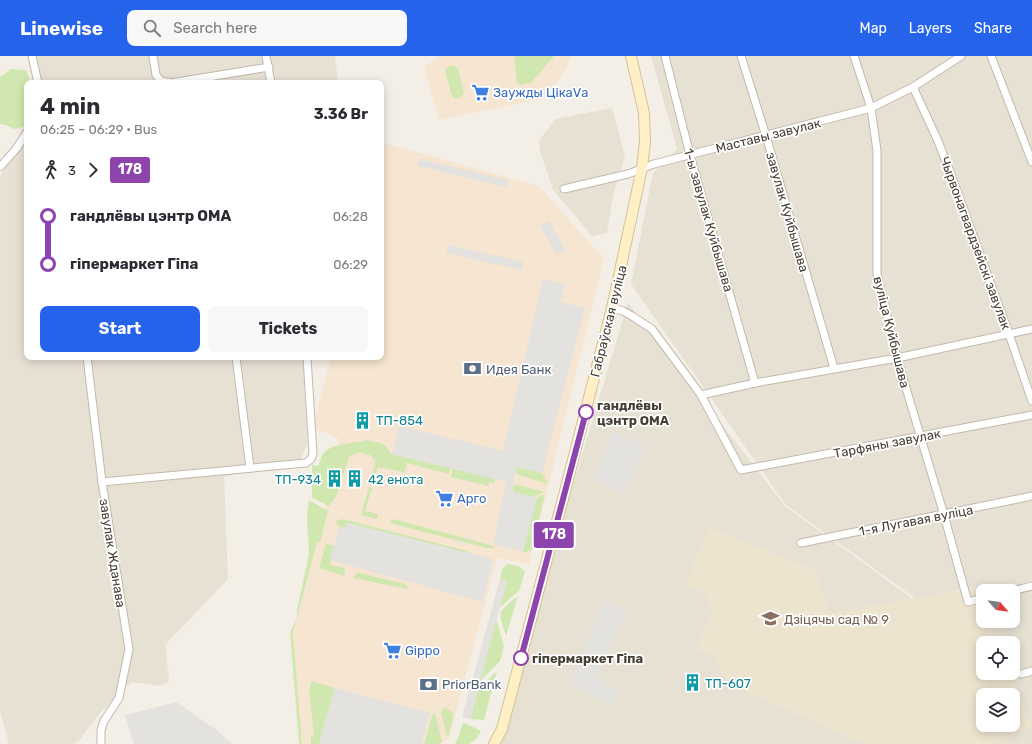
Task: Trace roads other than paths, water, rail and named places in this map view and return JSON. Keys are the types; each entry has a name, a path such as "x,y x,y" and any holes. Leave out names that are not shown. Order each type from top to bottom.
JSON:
{"main road":[{"name":"Габраўская вуліца","path":"494,744 502,729 612,308 642,168 645,142 644,113 631,56"}],"street":[{"path":"32,56 37,80"},
{"path":"153,56 156,75 160,80"},
{"path":"266,56 271,80"},
{"name":"1-ы завулак Куйбышава","path":"665,56 690,155 755,383"},
{"name":"завулак Куйбышава","path":"742,56 834,368"},
{"name":"вуліца Куйбышава","path":"854,56 871,108 877,151 877,274 897,358 944,515 968,602 976,600"},
{"name":"Маставы завулак","path":"564,189 628,174 642,168 871,108 913,88 961,56"},
{"path":"992,56 1032,162"},
{"path":"189,80 269,67"},
{"name":"Чырвонагвардзейскі завулак","path":"913,88 943,154 1009,334 1032,402"},
{"path":"0,167 16,149 24,137"},
{"path":"612,308 632,316 652,329 701,395 834,368 897,358 1032,329"},
{"name":"завулак Жданава","path":"87,360 102,482 129,650 118,698 104,721 101,730 101,744"},
{"path":"236,360 250,468"},
{"path":"102,482 306,463 311,460 313,454 307,360"},
{"name":"Тарфяны завулак","path":"701,395 741,470 1032,415"},
{"name":"1-я Лугавая вуліца","path":"801,544 1032,496"},
{"path":"1020,589 1032,586"},
{"path":"1021,674 1032,670"}],"place":[{"name":"Заужды ЦікаVа","path":"480,92"},
{"name":"Идея Банк","path":"473,369"},
{"name":"гандлёвы цэнтр ОМА","path":"586,412"},
{"name":"ТП-854","path":"363,420"},
{"name":"ТП-934","path":"334,479"},
{"name":"42 енота","path":"355,479"},
{"name":"Арго","path":"444,498"},
{"name":"Дзіцячы сад № 9","path":"771,619"},
{"name":"Gippo","path":"392,650"},
{"name":"гіпермаркет Гіпа","path":"521,658"},
{"name":"ТП-607","path":"692,683"},
{"name":"PriorBank","path":"429,684"}]}
